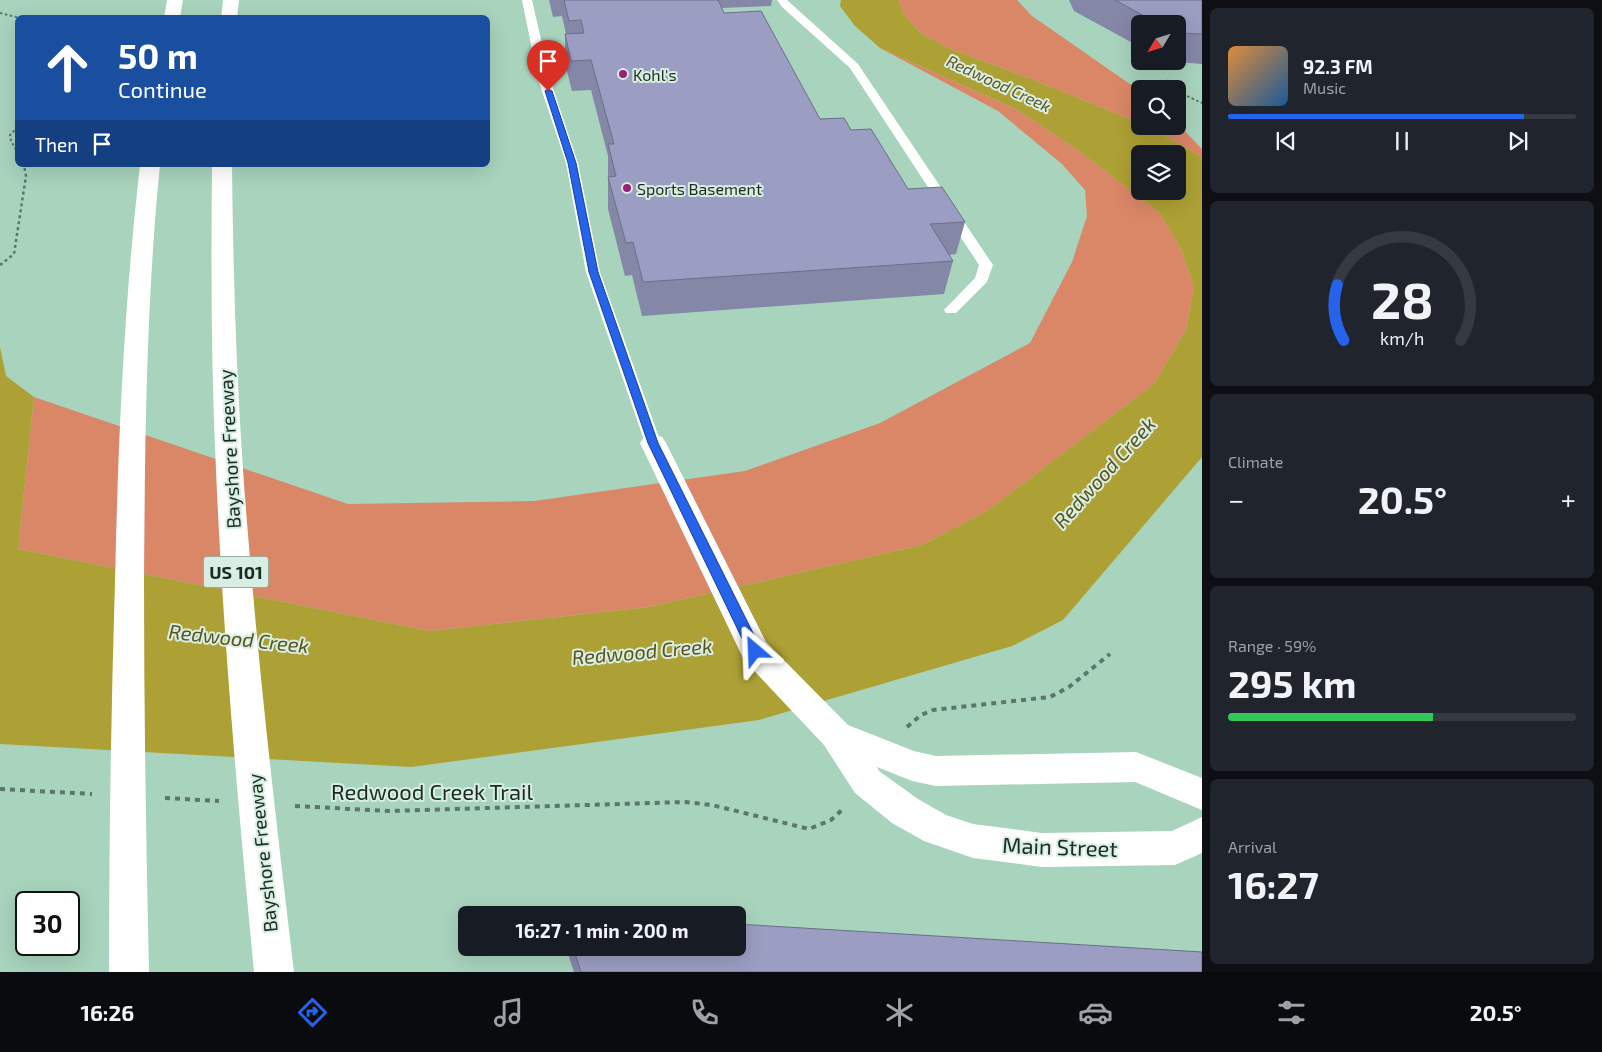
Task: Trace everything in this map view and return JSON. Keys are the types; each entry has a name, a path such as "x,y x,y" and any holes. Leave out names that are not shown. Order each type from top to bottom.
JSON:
{"main road":[{"path":"172,15 175,0"},
{"path":"229,15 230,0"},
{"path":"128,972 127,799 132,450 144,212 150,167"},
{"name":"Bayshore Freeway","path":"222,167 223,329 228,445 238,592 240,808 274,972"},
{"name":"Main Street","path":"653,443 755,651 836,735 867,782 905,811 937,829 973,841 1042,850 1175,848 1202,834"},
{"name":"Main Street","path":"836,735 912,766 936,771 1136,768 1202,794"}],"lane":[{"path":"527,0 544,79 572,163 593,272 653,443"},
{"path":"782,0 785,5 854,66 986,265 982,280 951,310"}],"path":[{"path":"0,13 15,17"},
{"path":"1186,96 1202,103"},
{"path":"15,130 10,136 15,148"},
{"path":"0,265 14,254 26,176 24,167"},
{"path":"905,732 909,723 933,710 1050,697 1069,687 1110,654"},
{"path":"0,789 240,808"},
{"name":"Redwood Creek Trail","path":"292,806 390,811 685,802 712,805 809,829 832,820 851,801"}],"shaded area":[{"path":"899,0 1017,0 1032,16 1131,85 1131,119 948,48 921,33 904,15"},
{"path":"880,48 1018,110 1079,151 1131,191 1131,200 1143,200 1159,212 1181,249 1194,287 1186,330 1154,384 987,511 922,545 649,607 430,631 18,549 34,397 348,504 534,501 745,471 880,423 1030,343 1072,262 1087,216 1085,190 1062,164 998,111"},
{"path":"1186,132 1202,149 1202,157 1186,148 1186,145 1181,145 1164,135 1186,135"}],"water":[{"name":"Redwood Creek","path":"841,0 899,0 904,15 921,33 948,48 1131,119 1131,135 1164,135 1181,145 1131,145 1131,191 1079,151 1018,110 880,48 855,26 840,6"},
{"name":"Redwood Creek","path":"1186,148 1202,157 1202,457 1063,620 1012,646 759,720 411,767 0,744 0,347 6,376 34,397 18,549 430,631 649,607 922,545 987,511 1154,384 1186,330 1194,287 1181,249 1159,212 1143,200 1186,200"}],"building":[{"path":"564,0 718,0 724,13 761,11 820,119 844,118 851,130 871,129 908,189 942,187 965,222 930,224 953,261 643,282 633,242 626,243 608,177 616,176 608,144 614,144 591,60 571,61 565,34 584,33 581,20 569,21"},
{"path":"1115,0 1202,0 1202,34 1186,33 1186,15 1142,15"},
{"path":"746,925 1202,952 1202,972 581,972 576,956 746,956"}],"place":[{"name":"Kohl's","path":"623,74"},
{"name":"Sports Basement","path":"627,188"}],"route":[{"path":"548,91 572,163 593,272 653,443 755,651"}]}
